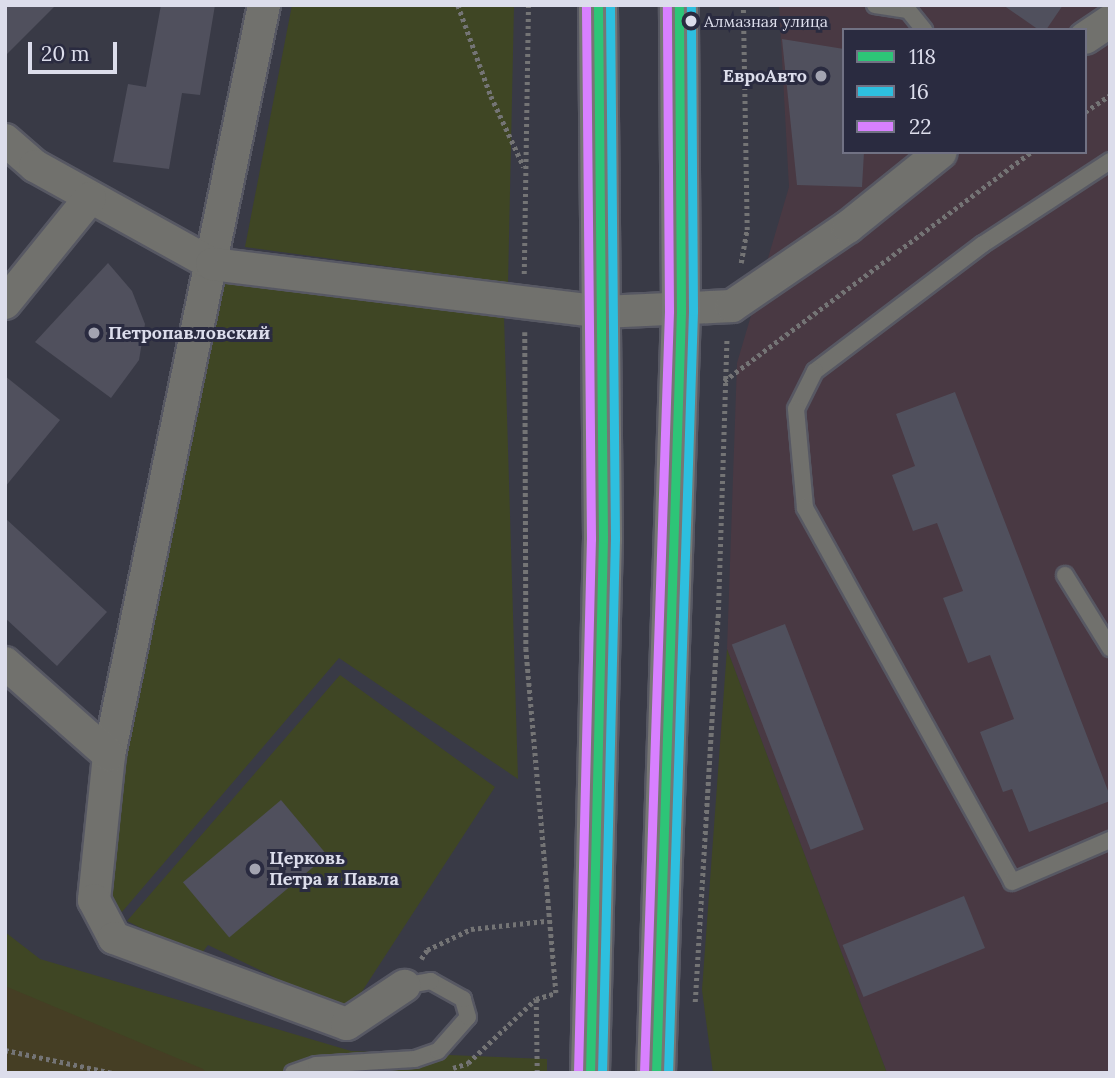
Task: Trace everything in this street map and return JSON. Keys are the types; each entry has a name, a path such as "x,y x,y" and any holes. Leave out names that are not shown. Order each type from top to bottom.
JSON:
{"highway":[{"path":"590,1073 603,539 597,5"},
{"path":"656,1073 681,311 679,5"}],"street":[{"path":"264,5 109,755 94,900 114,938 347,1024 404,986"},
{"path":"1087,37 1110,21"},
{"path":"5,141 34,166 212,264 601,312 681,311 732,306 848,228 939,154"},
{"path":"5,303 90,198"},
{"path":"5,663 109,755"}],"lane":[{"path":"875,5 908,10 922,28"},
{"path":"1110,160 984,244 815,371 796,409 805,508 1012,883 1110,840"},
{"path":"1065,575 1110,648"},
{"path":"293,1073 316,1065 415,1059 438,1051 468,1017 463,999 431,981 404,986"}],"path":[{"path":"458,5 491,96 524,168"},
{"path":"528,5 524,168 526,648 556,1006"},
{"path":"694,1017 718,617 724,382 732,306 747,230 743,5"},
{"path":"1087,111 1110,95"},
{"path":"724,382 1028,154"},
{"path":"404,986 428,950 460,934 547,920"},
{"path":"449,1069 468,1063 536,999 556,993"},
{"path":"536,999 537,1073"},
{"path":"5,1050 113,1073"}],"shaded area":[{"path":"779,5 1110,5 1110,1073 887,1073 727,649 737,363 789,187"}],"green space":[{"path":"292,5 514,5 508,283 245,247"},
{"path":"215,280 504,317 518,779 339,658 122,912 97,883"},
{"path":"727,649 887,1073 713,1073 702,990"},
{"path":"340,675 495,787 348,1013 208,945 199,957 127,921"},
{"path":"5,932 40,959 351,1051 547,1059 547,1073 5,1073"}],"sand":[{"path":"5,986 203,1069 207,1073 5,1073"}],"building":[{"path":"5,5 56,5 5,56"},
{"path":"161,5 215,5 200,95 182,93 169,169 113,162 128,84 146,87"},
{"path":"1003,5 1063,5 1047,28 1036,28"},
{"path":"782,39 842,49 842,154 864,154 862,187 797,185"},
{"name":"Петропавловский","path":"108,263 132,291 145,324 139,360 111,398 35,342"},
{"path":"5,376 60,420 5,487"},
{"path":"955,392 1110,796 1110,801 1029,832 1012,789 1003,792 980,732 1014,719 990,655 968,663 943,598 963,591 937,523 913,531 892,475 915,466 896,414"},
{"path":"5,518 107,612 57,666 5,618"},
{"path":"785,624 864,829 811,850 732,644"},
{"name":"Церковь Петра и Павла","path":"281,800 327,855 229,937 183,882"},
{"path":"964,896 985,948 864,997 843,945"}],"transit line":[{"name":"22","path":"578,1073 591,539 586,5"},
{"name":"118","path":"590,1073 603,539 598,5"},
{"name":"16","path":"602,1073 615,539 610,5"},
{"name":"22","path":"644,1073 669,311 667,5"},
{"name":"118","path":"656,1073 681,311 679,5"},
{"name":"16","path":"668,1073 693,311 691,5"}],"place":[{"name":"Алмазная улица","path":"691,21"},
{"name":"ЕвроАвто","path":"821,76"},
{"name":"Петропавловский","path":"94,333"},
{"name":"Церковь Петра и Павла","path":"255,869"}]}
